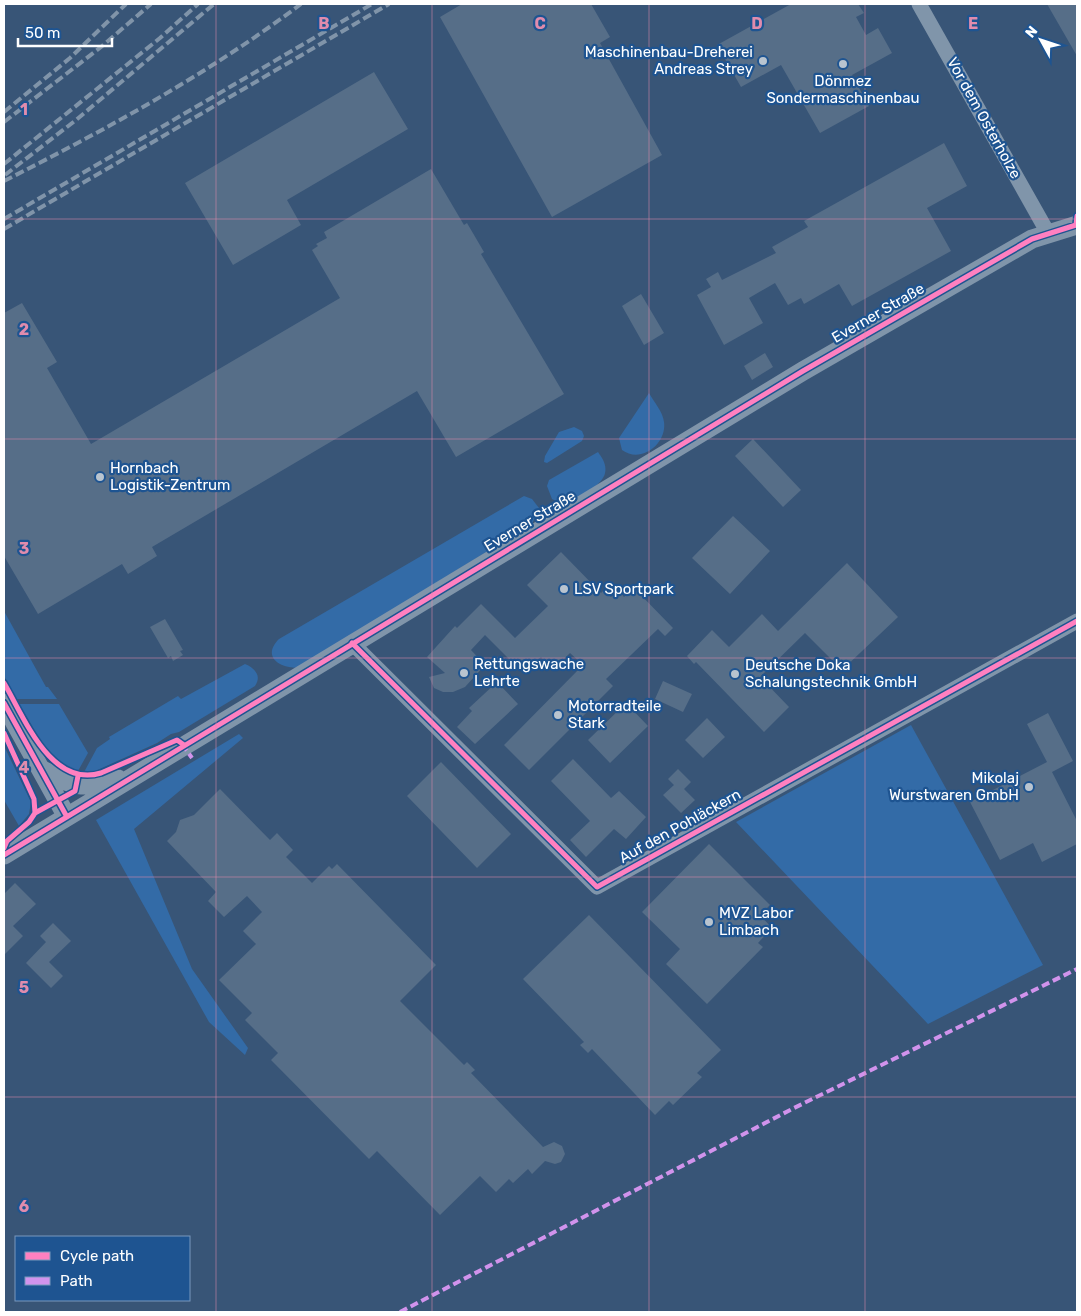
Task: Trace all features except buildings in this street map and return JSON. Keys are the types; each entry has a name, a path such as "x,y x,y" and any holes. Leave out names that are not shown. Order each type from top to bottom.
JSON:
{"street":[{"name":"Vor dem Osterholze","path":"919,4 1048,233"},
{"name":"Everner Straße","path":"4,855 803,371 1021,245 1048,233 1077,225"},
{"name":"Auf den Pohläckern","path":"352,643 597,886 1077,621"},
{"path":"4,703 67,817"},
{"path":"41,769 77,785 90,786 137,774"}],"shaded area":[{"path":"649,393 662,415 664,430 657,444 651,449 637,455 629,454 622,450 619,438"},
{"path":"574,427 582,431 584,436 582,441 547,463 544,462 545,456 559,432"},
{"path":"598,452 604,461 605,467 605,473 600,482 571,502 563,503 552,499 547,486 549,480"},
{"path":"524,496 532,499 539,508 532,524 298,668 284,666 272,656 274,645 279,639"},
{"path":"4,611 46,687 57,699 17,699 4,676"},
{"path":"245,664 252,668 258,676 255,686 179,732 171,734 157,743 91,773 83,774 97,748 110,739 109,737 178,696 181,699"},
{"path":"19,704 59,704 88,753 78,771 68,767 50,752 43,744"},
{"path":"911,725 1043,965 928,1024 736,822"},
{"path":"239,734 243,738 134,829 192,969 248,1048 245,1055 209,1022 96,820"},
{"path":"4,746 31,802 29,814 19,826 4,800"}],"railway":[{"path":"4,112 70,58 126,4"},
{"path":"4,122 101,47 151,4"},
{"path":"4,164 160,38 198,4"},
{"path":"5,175 76,120 214,4"},
{"path":"4,181 119,121 193,77 266,30 301,4"},
{"path":"4,219 372,4"},
{"path":"4,229 389,4"}],"marked path":[{"path":"182,744 192,758"},
{"path":"400,1312 794,1108 1077,969"}],"cycle path":[{"path":"4,855 803,371 1032,239 1076,225 1077,216"},
{"path":"352,643 597,887 1077,621"},
{"path":"4,683 42,747 54,761 68,770 83,775 101,773 177,740 184,745"},
{"path":"4,703 67,817"},
{"path":"4,733 34,799 35,813"},
{"path":"4,848 7,841 29,822 35,813 75,791 78,776"}],"place":[{"name":"Maschinenbau-Dreherei Andreas Strey","path":"763,61"},
{"name":"Dönmez Sondermaschinenbau","path":"843,64"},
{"name":"Hornbach Logistik-Zentrum","path":"100,477"},
{"name":"LSV Sportpark","path":"564,589"},
{"name":"Rettungswache Lehrte","path":"464,673"},
{"name":"Deutsche Doka Schalungstechnik GmbH","path":"735,674"},
{"name":"Motorradteile Stark","path":"558,715"},
{"name":"Mikolaj Wurstwaren GmbH","path":"1029,787"},
{"name":"MVZ Labor Limbach","path":"709,922"}]}
